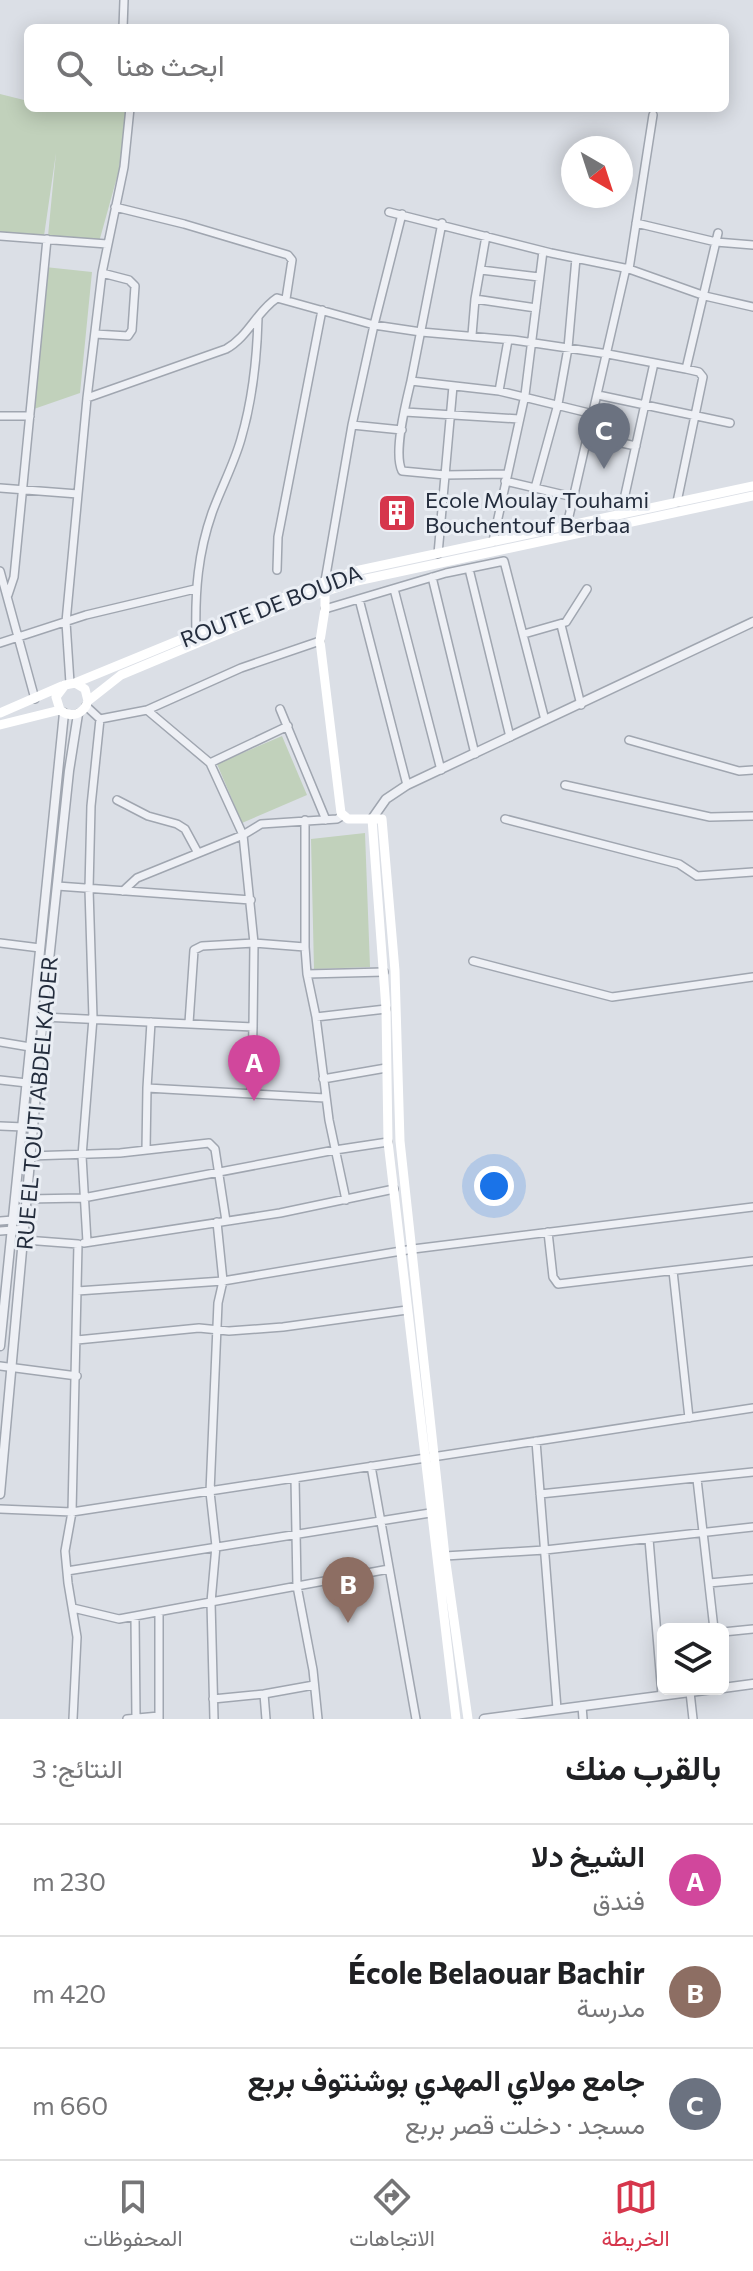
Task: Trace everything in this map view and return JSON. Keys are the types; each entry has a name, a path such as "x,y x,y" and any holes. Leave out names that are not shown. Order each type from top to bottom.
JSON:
{"main road":[{"name":"ROUTE DE BOUDA","path":"87,703 121,675 355,571 753,486"},
{"name":"ROUTE DE BOUDA","path":"0,713 196,633 325,586 753,496"},
{"path":"325,586 320,641 342,816 348,819 377,819"},
{"path":"0,725 62,712 78,714 87,703 85,689 70,684 56,697 62,712"},
{"path":"377,819 386,1009 388,1142 407,1310 469,1718"},
{"path":"377,819 395,971 400,1141 413,1249 430,1456 430,1513 456,1719"}],"street":[{"path":"123,24 124,0"},
{"path":"70,684 66,622 87,398 102,273 124,167 130,112"},
{"path":"567,525 628,268 653,115"},
{"path":"115,207 288,255 292,260 286,299"},
{"path":"389,212 543,251 628,268 705,296 753,307"},
{"path":"325,586 352,425 402,214"},
{"path":"442,223 402,430 399,463 402,471 506,478 573,497"},
{"path":"636,223 716,242 753,245"},
{"path":"686,369 718,233"},
{"path":"0,236 107,244"},
{"path":"472,335 486,236"},
{"path":"8,595 14,577 47,239"},
{"path":"493,541 525,395 543,251"},
{"path":"535,488 558,404 568,348 576,258"},
{"path":"481,270 539,277"},
{"path":"95,334 128,336 132,330 135,286 129,280 102,273"},
{"path":"87,398 226,349 241,339 274,299 286,299 374,325 531,342 608,354 699,372 703,377 677,502"},
{"path":"475,299 536,308"},
{"path":"277,570 278,537 322,310"},
{"path":"196,633 195,589 203,541 240,443 250,406 257,366 258,318"},
{"path":"499,391 508,340"},
{"path":"621,513 654,363"},
{"path":"411,381 525,395 593,414"},
{"path":"438,554 453,386"},
{"path":"598,395 730,423"},
{"path":"405,412 519,419"},
{"path":"0,416 30,416"},
{"path":"352,425 402,430"},
{"path":"588,436 636,446"},
{"path":"0,488 78,494"},
{"path":"325,609 432,577 505,562 545,720"},
{"path":"469,569 510,737"},
{"path":"0,571 35,699"},
{"path":"432,577 475,754"},
{"path":"0,643 66,622 195,589"},
{"path":"394,589 441,770"},
{"path":"524,634 569,620 587,589"},
{"path":"359,599 407,785"},
{"path":"377,819 393,793 407,785 753,622"},
{"path":"561,625 581,705"},
{"path":"100,719 147,710 241,668 320,641"},
{"path":"87,703 100,719 91,806 89,889 93,1018 82,1156 87,1242"},
{"path":"280,709 326,820"},
{"path":"147,710 210,763 243,835 254,943 251,1094"},
{"name":"RUE EL TOUTI ABDELKADER","path":"0,1345 24,1127 62,712"},
{"name":"RUE EL TOUTI ABDELKADER","path":"0,1494 43,1017 78,714"},
{"path":"210,763 288,726"},
{"path":"629,740 739,771 753,770"},
{"path":"565,785 710,817 753,816"},
{"path":"117,800 148,816 185,829 198,853"},
{"path":"123,891 137,878 243,835 261,824 326,820 342,816"},
{"path":"505,819 679,864 697,876 753,872"},
{"path":"305,820 307,974 316,1017 325,1098 346,1200"},
{"path":"57,886 251,900"},
{"path":"0,943 40,948"},
{"path":"189,1023 194,950 202,946 254,943 305,947"},
{"path":"473,961 612,997 753,977"},
{"path":"307,974 384,972"},
{"path":"316,1017 386,1009"},
{"path":"43,1017 253,1027"},
{"path":"146,1150 151,1022"},
{"path":"0,1042 30,1047"},
{"path":"323,1079 386,1068"},
{"path":"0,1080 27,1083"},
{"path":"147,1088 325,1098"},
{"path":"0,1126 24,1127"},
{"path":"27,1199 83,1198 388,1142"},
{"path":"30,1156 82,1156 209,1143 215,1149 223,1281 218,1303 210,1492 216,1546 211,1602 214,1719"},
{"path":"25,1240 78,1244 221,1222 394,1189"},
{"path":"77,1291 223,1281 413,1249 753,1207"},
{"path":"0,1221 26,1224"},
{"path":"0,1231 13,1224"},
{"path":"548,1232 555,1283 753,1261"},
{"path":"73,1719 77,1637 65,1551 72,1512 78,1244"},
{"path":"673,1271 689,1418"},
{"path":"77,1340 199,1328 283,1327 407,1310"},
{"path":"0,1345 14,1346"},
{"path":"0,1366 77,1376"},
{"path":"0,1509 72,1512 753,1408"},
{"path":"536,1441 557,1709"},
{"path":"371,1466 416,1719"},
{"path":"540,1494 753,1472"},
{"path":"295,1478 297,1586 318,1719"},
{"path":"697,1479 713,1623"},
{"path":"67,1571 430,1513"},
{"path":"445,1556 545,1550 753,1527"},
{"path":"649,1539 657,1635"},
{"path":"73,1608 112,1618 135,1616 389,1569"},
{"path":"709,1583 753,1579"},
{"path":"127,1719 159,1717 159,1613"},
{"path":"135,1616 136,1718"},
{"path":"729,1631 753,1629"},
{"path":"729,1687 753,1684"},
{"path":"213,1699 314,1685"},
{"path":"264,1694 266,1719"},
{"path":"484,1719 662,1695"},
{"path":"690,1695 693,1719"},
{"path":"582,1706 583,1719"},
{"path":"456,1719 469,1718"}],"green space":[{"path":"0,94 24,100 24,112 126,112 119,170 99,242 48,236 56,153 44,236 0,234"},
{"path":"45,267 92,272 80,393 31,410"},
{"path":"282,736 307,795 242,823 217,764"},
{"path":"365,833 370,967 314,969 311,839"}],"place":[{"name":"جامع مولاي المهدي بوشنتوف بربع","path":"604,469"},
{"name":"Ecole Moulay Touhami Bouchentouf Berbaa","path":"397,513"},
{"name":"الشيخ دلا","path":"254,1101"},
{"name":"École Belaouar Bachir","path":"348,1623"}]}
